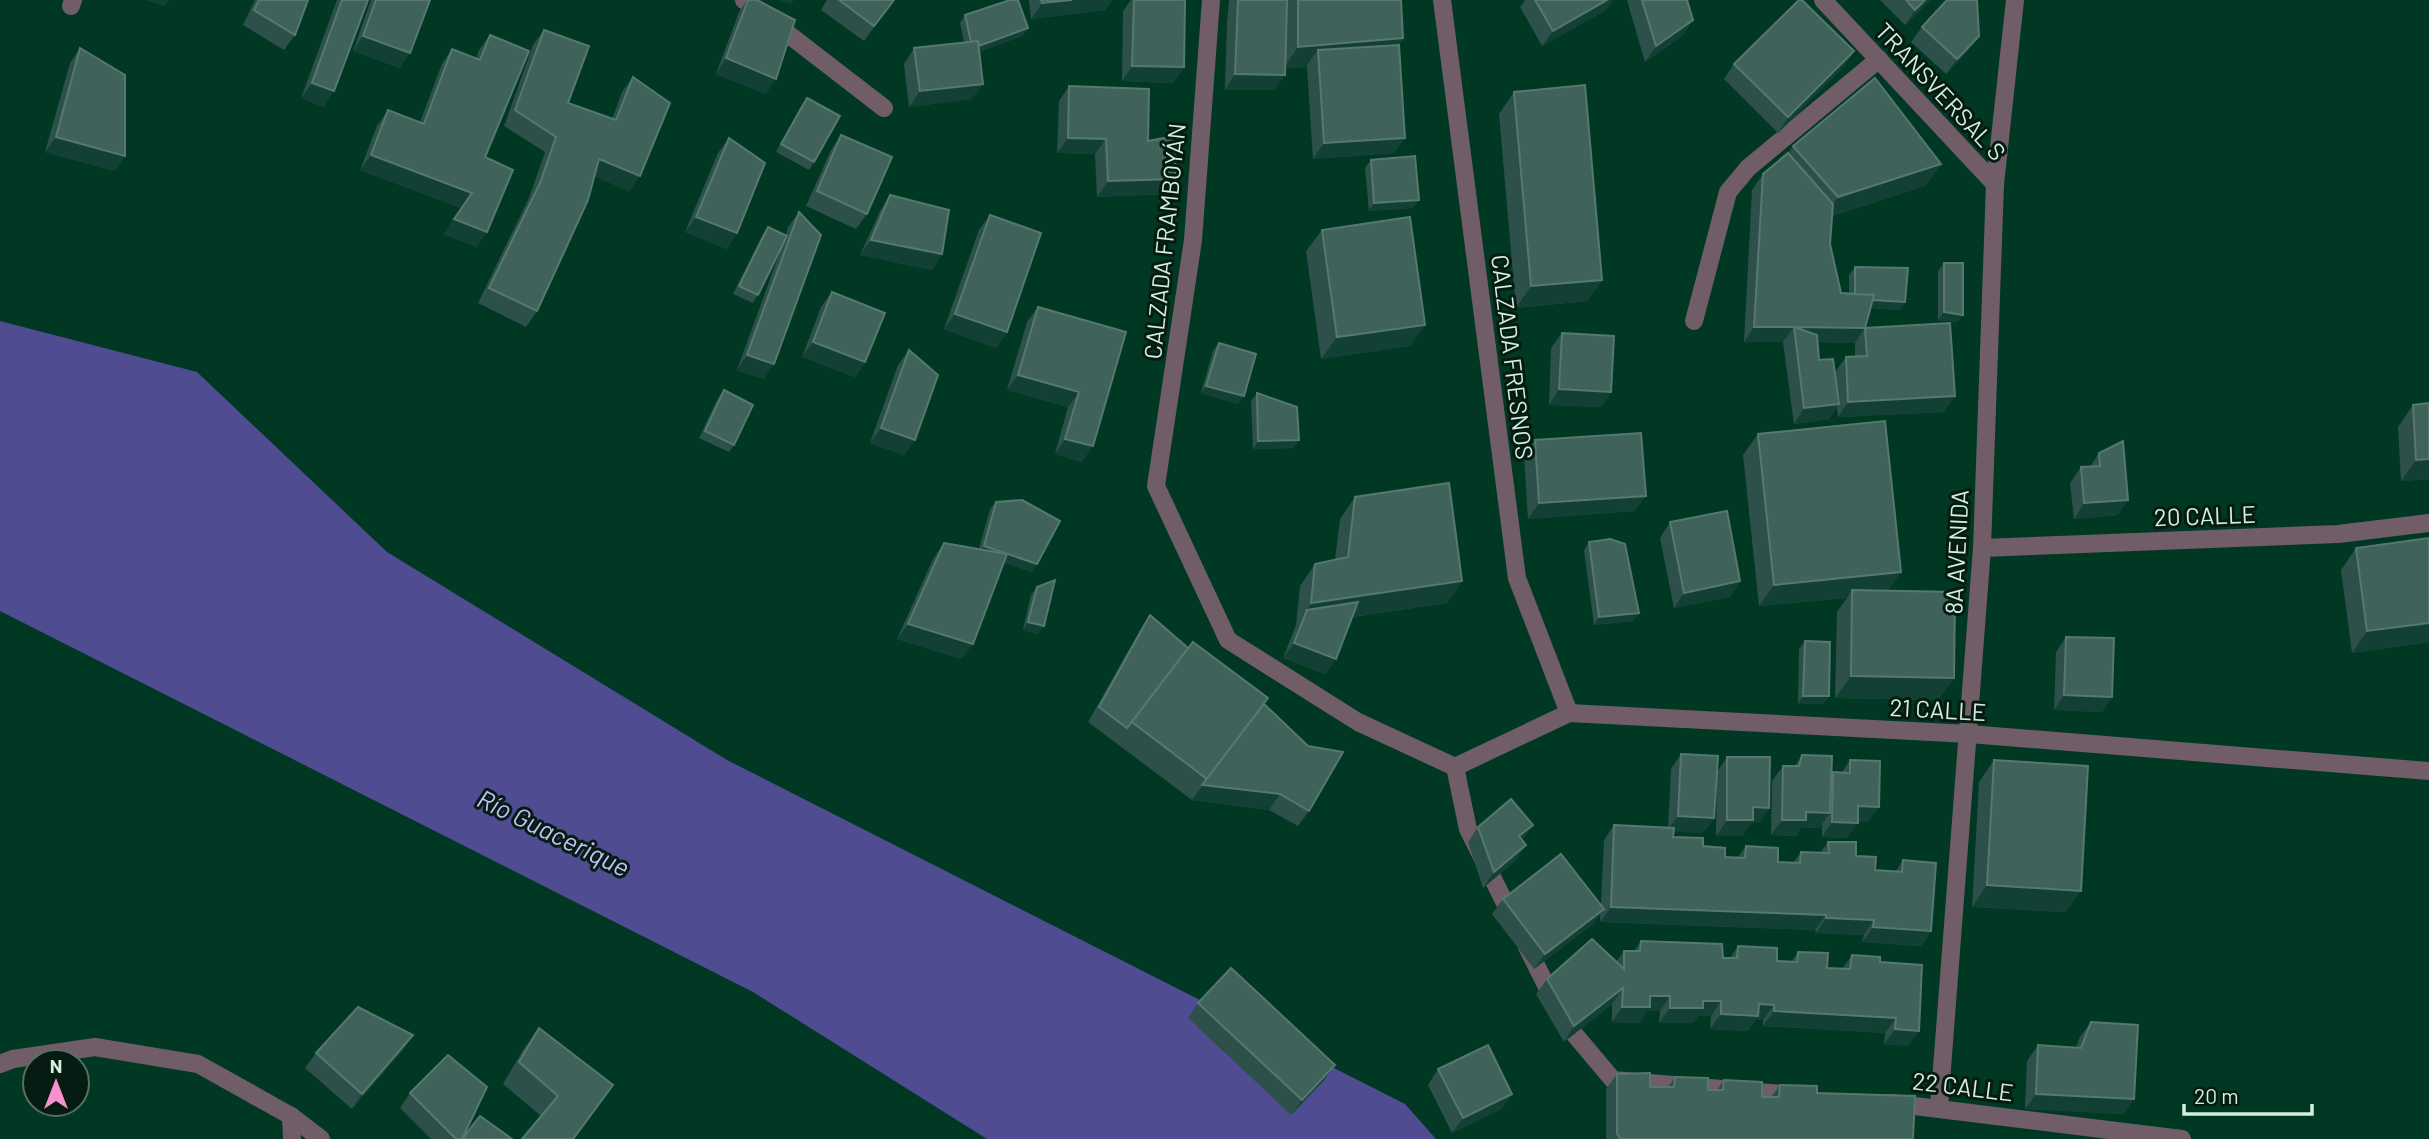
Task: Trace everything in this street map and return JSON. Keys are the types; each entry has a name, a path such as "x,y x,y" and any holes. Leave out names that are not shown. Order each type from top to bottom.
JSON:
{"street":[{"path":"744,0 884,108"},
{"name":"CALZADA FRAMBOYÁN","path":"1211,0 1193,240 1156,486 1228,640 1358,722 1455,767"},
{"name":"CALZADA FRESNOS","path":"1442,0 1517,578 1569,713"},
{"name":"TRANSVERSAL S","path":"1823,0 1995,184"},
{"name":"8A AVENIDA","path":"1939,1107 1982,548 1995,184 2015,0"},
{"path":"1694,321 1728,192 1748,168 1879,60"},
{"name":"20 CALLE","path":"1982,548 2338,534 2429,523"},
{"name":"21 CALLE","path":"1455,767 1569,713 1969,734 2429,771"},
{"path":"1455,767 1468,829 1565,1023 1613,1080 1817,1097"},
{"path":"0,1064 13,1059 95,1047 198,1064 291,1116 321,1139"},
{"name":"22 CALLE","path":"1871,1101 1939,1107 2182,1139"},
{"path":"291,1116 292,1139"}],"water":[{"name":"Río Guacerique","path":"0,321 197,372 387,552 727,760 1405,1104 1436,1139 987,1139 753,992 0,611"}],"building":[{"path":"259,0 308,0 295,35 254,10"},
{"path":"342,0 368,0 334,91 312,83"},
{"path":"376,0 430,0 410,53 363,36"},
{"path":"748,0 757,0 795,20 776,79 726,58"},
{"path":"839,0 894,0 874,26"},
{"path":"1010,0 1018,0 1028,28 979,46 978,41 971,42 965,15"},
{"path":"1041,0 1072,0 1042,3"},
{"path":"1134,0 1185,0 1184,67 1132,66"},
{"path":"1238,0 1287,0 1285,75 1235,74"},
{"path":"1298,0 1401,0 1403,38 1298,47"},
{"path":"1535,0 1607,0 1553,31"},
{"path":"1642,0 1687,0 1693,20 1656,46"},
{"path":"1799,0 1854,51 1788,117 1734,64"},
{"path":"1906,0 1925,0 1915,10"},
{"path":"1947,0 1977,0 1979,36 1957,59 1922,27"},
{"path":"544,30 589,46 568,103 616,120 633,77 670,103 640,176 599,159 588,200 537,311 489,288 540,183 556,137 515,110"},
{"path":"490,35 529,51 485,157 513,170 487,232 454,219 472,193 371,155 388,110 424,124 452,49 480,60"},
{"path":"978,41 983,84 920,91 914,48"},
{"path":"1399,45 1405,138 1324,143 1318,50"},
{"path":"80,48 125,75 125,156 56,137"},
{"path":"1875,78 1941,164 1838,197 1793,146"},
{"path":"1585,85 1602,280 1531,286 1514,92"},
{"path":"1069,86 1149,89 1148,141 1174,136 1176,179 1108,181 1106,139 1068,138"},
{"path":"807,98 840,116 814,162 781,144"},
{"path":"841,135 892,157 867,214 817,191"},
{"path":"729,138 765,163 737,233 696,217"},
{"path":"1788,153 1833,204 1830,244 1841,293 1874,295 1865,328 1754,327 1763,174"},
{"path":"1415,156 1419,200 1374,203 1371,160"},
{"path":"890,195 949,210 942,254 871,240"},
{"path":"799,212 821,235 774,364 747,355"},
{"path":"990,215 1041,233 1007,332 955,314"},
{"path":"1410,217 1425,325 1337,337 1322,230"},
{"path":"768,227 787,236 758,295 739,286"},
{"path":"1944,263 1963,263 1963,315 1944,312"},
{"path":"1855,267 1908,268 1905,302 1873,300 1874,295 1855,294"},
{"path":"832,292 885,313 865,362 813,342"},
{"path":"1038,307 1126,332 1093,446 1065,439 1079,392 1018,375"},
{"path":"1950,323 1955,396 1848,402 1846,357 1867,356 1865,328"},
{"path":"1794,327 1817,335 1819,360 1833,359 1839,404 1804,408"},
{"path":"1562,333 1614,336 1611,392 1559,389"},
{"path":"1219,343 1256,354 1244,396 1206,386"},
{"path":"909,350 938,375 915,440 881,428"},
{"path":"724,390 753,405 734,445 705,431"},
{"path":"1257,393 1297,407 1299,440 1258,441"},
{"path":"2429,403 2429,459 2416,460 2413,405"},
{"path":"1885,421 1901,572 1774,585 1758,434"},
{"path":"1641,433 1646,496 1539,503 1535,440"},
{"path":"2123,441 2128,500 2084,503 2081,467 2100,466 2099,453"},
{"path":"1449,483 1462,581 1311,603 1315,564 1348,557 1355,497"},
{"path":"1022,500 1060,521 1037,564 984,546 996,502"},
{"path":"1727,511 1740,581 1684,593 1670,522"},
{"path":"2429,538 2429,623 2367,631 2356,548"},
{"path":"1610,539 1625,544 1639,613 1599,617 1589,542"},
{"path":"944,543 1007,554 973,644 908,624"},
{"path":"1055,580 1044,626 1028,622 1037,587"},
{"path":"1852,590 1955,592 1954,678 1851,676"},
{"path":"1358,602 1336,659 1294,643 1307,610"},
{"path":"1150,615 1188,648 1127,728 1099,707"},
{"path":"2066,637 2114,638 2112,697 2064,695"},
{"path":"1805,641 1830,642 1829,696 1803,696"},
{"path":"1193,642 1268,698 1207,779 1132,722"},
{"path":"1264,704 1308,746 1343,752 1309,811 1280,794 1202,785"},
{"path":"1681,754 1718,756 1714,818 1678,816"},
{"path":"1802,755 1832,756 1830,813 1806,812 1806,820 1782,820 1783,766 1799,766"},
{"path":"1727,757 1770,757 1769,808 1753,807 1753,820 1727,820"},
{"path":"1850,760 1880,761 1879,807 1858,806 1858,823 1832,822 1833,772 1850,773"},
{"path":"1994,760 2088,766 2081,891 1987,885"},
{"path":"1511,799 1533,825 1519,836 1526,845 1494,872 1478,827"},
{"path":"1614,825 1674,828 1673,837 1703,838 1703,846 1725,848 1725,857 1745,858 1746,846 1778,848 1778,862 1800,863 1801,852 1829,853 1828,842 1856,842 1856,856 1876,857 1875,870 1902,872 1903,860 1936,863 1931,931 1873,927 1874,920 1826,918 1826,915 1611,907"},
{"path":"1561,854 1604,909 1545,954 1503,899"},
{"path":"1592,939 1624,969 1624,951 1640,951 1641,941 1722,944 1723,958 1737,958 1738,946 1777,948 1777,961 1797,962 1798,952 1828,953 1827,968 1850,969 1852,955 1880,957 1880,962 1922,965 1919,1031 1895,1029 1896,1018 1774,1011 1774,1005 1759,1004 1758,1016 1721,1014 1721,1001 1703,1001 1703,1008 1670,1008 1670,996 1650,996 1650,1007 1622,1007 1623,988 1574,1026 1547,979"},
{"path":"1231,968 1335,1065 1302,1100 1198,1003"},
{"path":"358,1007 413,1035 362,1094 316,1053"},
{"path":"2091,1022 2138,1025 2134,1099 2036,1094 2038,1045 2081,1048"},
{"path":"539,1028 613,1085 573,1139 522,1139 558,1096 519,1062"},
{"path":"1488,1045 1512,1094 1463,1118 1438,1069"},
{"path":"448,1055 487,1087 462,1139 456,1139 410,1093"},
{"path":"1650,1073 1650,1087 1674,1087 1675,1077 1708,1078 1708,1090 1723,1090 1724,1080 1762,1082 1762,1097 1779,1097 1780,1085 1817,1086 1817,1093 1915,1096 1913,1139 1621,1139 1617,1134 1617,1074"},
{"path":"480,1116 512,1139 462,1139"}]}
